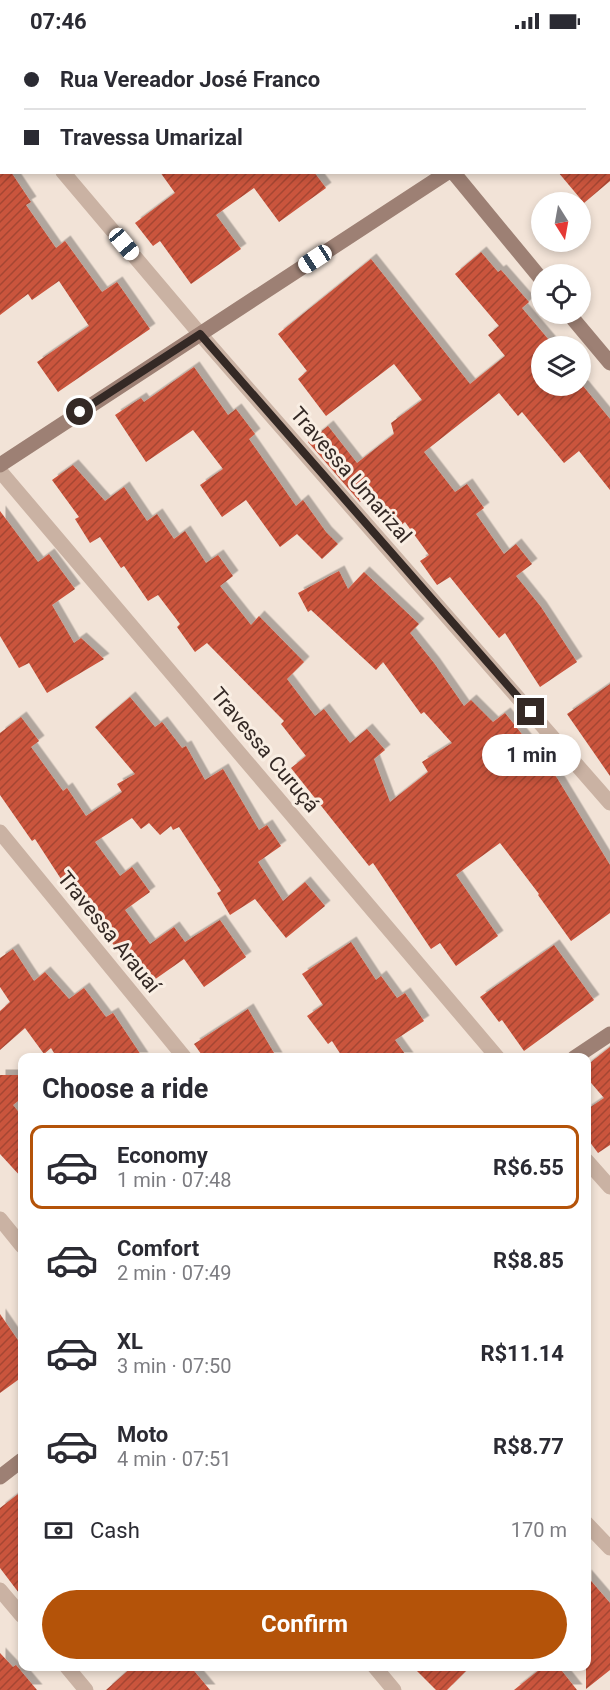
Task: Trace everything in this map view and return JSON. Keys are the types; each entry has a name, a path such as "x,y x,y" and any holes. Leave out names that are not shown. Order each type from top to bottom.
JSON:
{"street":[{"name":"Travessa Umarizal","path":"65,174 200,334 610,803"},
{"path":"0,465 445,174"},
{"path":"455,174 531,267"},
{"path":"577,324 610,363"},
{"name":"Travessa Curuçá","path":"0,471 494,1053"},
{"name":"Travessa Arauaí","path":"0,832 181,1053"},
{"path":"582,1053 610,1034"},
{"path":"591,1166 610,1187"},
{"path":"0,1219 18,1241"},
{"path":"0,1477 18,1463"},
{"path":"591,1528 610,1548"},
{"path":"0,1590 18,1611"},
{"path":"70,1671 86,1690"},
{"path":"378,1671 394,1690"}],"building":[{"path":"0,174 12,174 31,202 26,205 56,248 65,241 102,292 117,282 150,329 58,392 37,362 89,326 59,281 32,300 28,294 0,315"},
{"path":"161,174 316,174 326,188 279,222 254,188 216,215 241,249 191,284 160,241 153,246 135,223 175,193"},
{"path":"560,174 610,174 610,181 591,197 591,192 575,192"},
{"path":"481,252 498,272 501,270 529,302 522,308 531,319 531,324 535,324 546,336 531,336 531,396 591,396 610,419 610,490 579,451 564,463 522,412 518,416 499,393 424,452 455,492 467,484 484,508 476,514 504,554 516,544 532,564 516,576 541,607 577,662 540,687 505,633 499,638 450,577 437,585 420,561 429,555 405,522 399,527 372,493 360,502 308,442 328,426 357,463 394,434 391,423 422,400 394,364 326,416 298,379 307,371 278,334 371,259 470,384 505,356 488,335 499,326 455,274"},
{"path":"194,367 228,415 236,409 255,434 249,439 296,506 303,500 326,532 338,544 322,559 297,534 280,547 246,500 222,517 200,485 223,469 193,430 146,462 115,415 141,398 144,402"},
{"path":"73,465 105,501 124,487 147,521 157,514 174,539 185,531 206,563 218,555 233,576 220,586 251,625 259,616 304,662 287,679 315,716 324,709 350,743 367,729 385,750 374,759 390,802 428,772 422,762 452,743 424,712 421,714 383,662 376,670 311,610 308,612 298,593 339,571 348,589 364,572 419,624 410,633 464,706 471,700 493,722 505,713 557,778 610,865 610,913 571,941 500,843 456,875 498,936 456,966 440,943 431,949 373,863 369,866 291,768 306,756 281,724 284,721 207,643 195,652 177,627 180,624 158,595 148,601 100,537 90,543 75,519 79,517 52,480"},
{"path":"0,511 38,562 49,554 75,589 52,605 74,643 81,638 104,659 47,693 29,663 19,668 0,636"},
{"path":"610,684 610,776 567,714"},
{"path":"130,697 155,727 162,722 182,748 186,746 205,780 223,769 259,830 267,825 281,846 258,862 283,901 305,882 325,906 286,938 255,899 230,915 217,893 221,891 179,827 173,830 171,826 160,835 149,823 141,829 132,818 95,842 120,876 132,867 150,892 125,910 150,944 174,927 185,942 220,920 246,957 204,987 184,959 144,987 79,897 76,899 61,879 35,839 32,841 0,795 0,733 21,717 39,741 31,747 63,791 67,788 86,816 122,792 117,784 135,774 95,727"},
{"path":"351,942 376,980 381,976 397,998 405,993 424,1021 395,1040 404,1053 340,1053 332,1041 328,1044 307,1016 323,1005 302,974"},
{"path":"554,945 594,1000 524,1051 502,1020 499,1022 480,997"},
{"path":"13,949 34,981 45,972 69,999 84,988 106,1017 113,1013 140,1053 54,1053 51,1048 43,1053 25,1028 0,1050 0,1011 10,1002 0,987 0,958"},
{"path":"248,1009 274,1053 200,1053 194,1044"},
{"path":"610,1047 610,1145 598,1153 591,1144 591,1107 604,1098 591,1083 591,1062"},
{"path":"0,1075 18,1075 18,1101 13,1105 18,1111 18,1174 0,1154"},
{"path":"0,1314 18,1340 18,1380 0,1393"},
{"path":"18,1494 18,1592 0,1568 0,1508"},
{"path":"591,1581 610,1603 610,1670 586,1689 586,1671 591,1671"},
{"path":"0,1653 13,1667 16,1665 18,1671 21,1671 37,1690 0,1690"},
{"path":"127,1671 194,1671 210,1690 106,1690"},
{"path":"417,1671 466,1671 447,1690 436,1690"},
{"path":"538,1671 562,1671 577,1690 514,1690"}],"route":[{"path":"80,412 200,334 531,712"}]}
